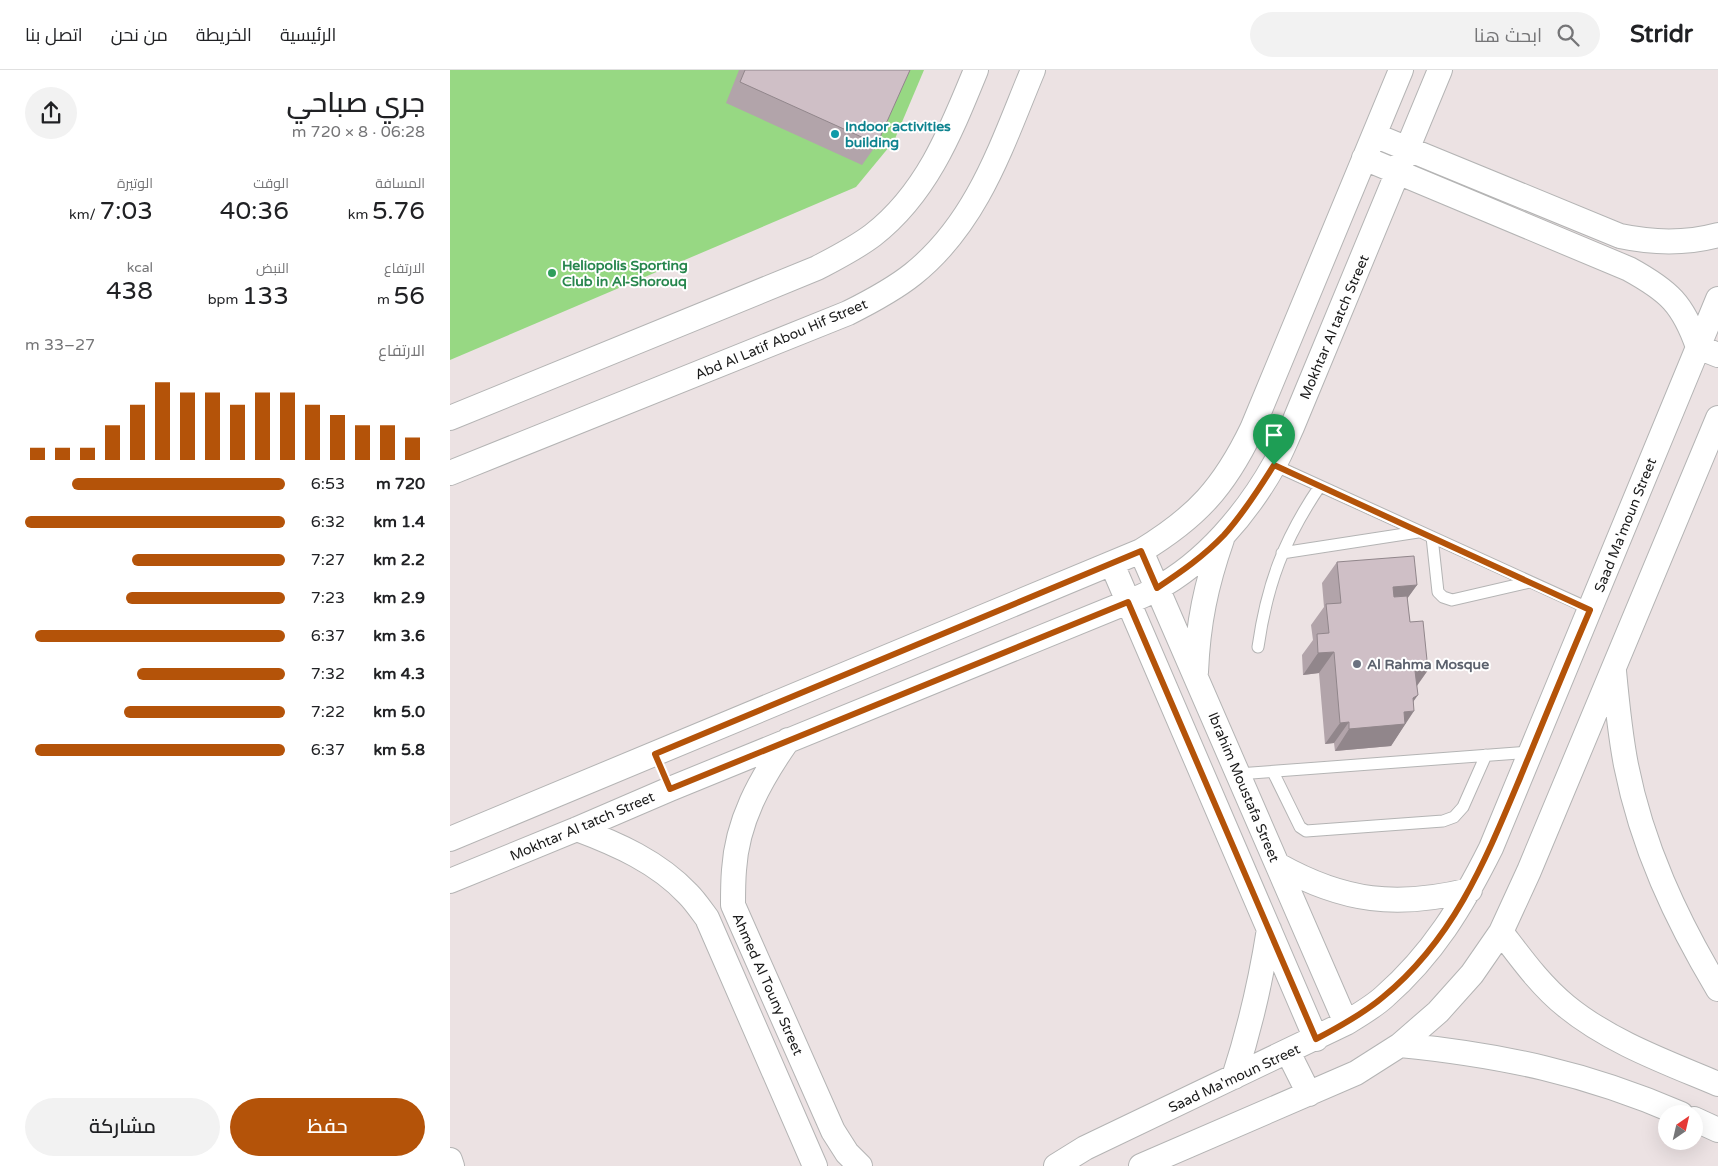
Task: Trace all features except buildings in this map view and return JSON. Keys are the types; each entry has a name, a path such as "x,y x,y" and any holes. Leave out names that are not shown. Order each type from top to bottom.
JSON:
{"street":[{"path":"450,418 817,268 847,253 874,234 898,212 920,186 952,128 976,70"},
{"name":"Abd Al Latif Abou Hif Street","path":"450,473 848,314 882,296 913,274 941,247 965,217 985,184 1033,70"},
{"path":"450,839 1112,564 1141,551 1170,534 1196,512 1218,487 1238,459 1401,70"},
{"name":"Mokhtar Al tatch Street","path":"450,881 788,740 1128,602 1157,588 1193,563 1224,535 1251,500 1274,465 1292,427 1440,70"},
{"path":"1374,135 1620,236 1662,242 1684,241 1718,235"},
{"path":"1364,158 1629,269 1655,284 1670,296 1708,351"},
{"path":"1629,269 1641,240"},
{"name":"Saad Ma'moun Street","path":"1056,1166 1085,1148 1346,1023 1383,998 1416,966 1445,930 1470,890 1491,848 1590,610 1708,351 1718,299"},
{"path":"1141,1166 1356,1072 1400,1045 1438,1012 1472,974 1501,932 1529,871 1718,418"},
{"path":"1196,676 1203,604 1212,569 1224,535"},
{"name":"Ibrahim Moustafa Street","path":"1141,551 1346,1023"},
{"path":"1112,564 1316,1039"},
{"path":"1613,669 1618,718 1626,766 1653,860 1676,914 1718,989"},
{"name":"Ahmed Al Touny Street","path":"788,740 768,769 751,801 740,835 734,870 733,905 833,1131 846,1154 860,1166"},
{"path":"655,754 670,789"},
{"name":"Ahmed Al Touny Street","path":"577,829 607,840 636,854 687,893 707,918 815,1166"},
{"path":"1278,865 1319,886 1363,898 1417,900 1444,897 1470,890"},
{"path":"450,866 450,881"},
{"path":"1234,1078 1256,1004 1268,929"},
{"path":"1501,932 1531,972 1566,1006 1606,1034 1718,1084"},
{"path":"1400,1045 1453,1050 1516,1061 1579,1076 1641,1096 1661,1105"},
{"path":"1288,1052 1309,1094"},
{"path":"789,1106 817,1095"},
{"path":"1703,1123 1718,1130"},
{"path":"450,1160 452,1166"}],"lane":[{"path":"1274,465 1590,610"},
{"path":"1258,647 1266,599 1282,553 1292,529 1320,486"},
{"path":"1282,553 1419,532"},
{"path":"1432,537 1438,592 1447,599 1452,600 1530,582"},
{"path":"1238,774 1531,752"},
{"path":"1273,772 1300,827 1306,831 1424,823 1449,820 1459,813 1486,755"}],"green space":[{"name":"Heliopolis Sporting Club in Al-Shorouq","path":"450,70 924,70 894,141 856,187 450,360"}],"place":[{"name":"Indoor activities building","path":"835,134"},
{"name":"Heliopolis Sporting Club in Al-Shorouq","path":"552,273"},
{"name":"Al Rahma Mosque","path":"1357,664"}],"route":[{"path":"1274,465 1590,610 1491,848 1470,890 1445,930 1416,966 1383,998 1346,1023 1316,1039 1128,602 670,789 655,754 1141,551 1157,588 1193,563 1224,535 1251,500 1274,465"}]}
